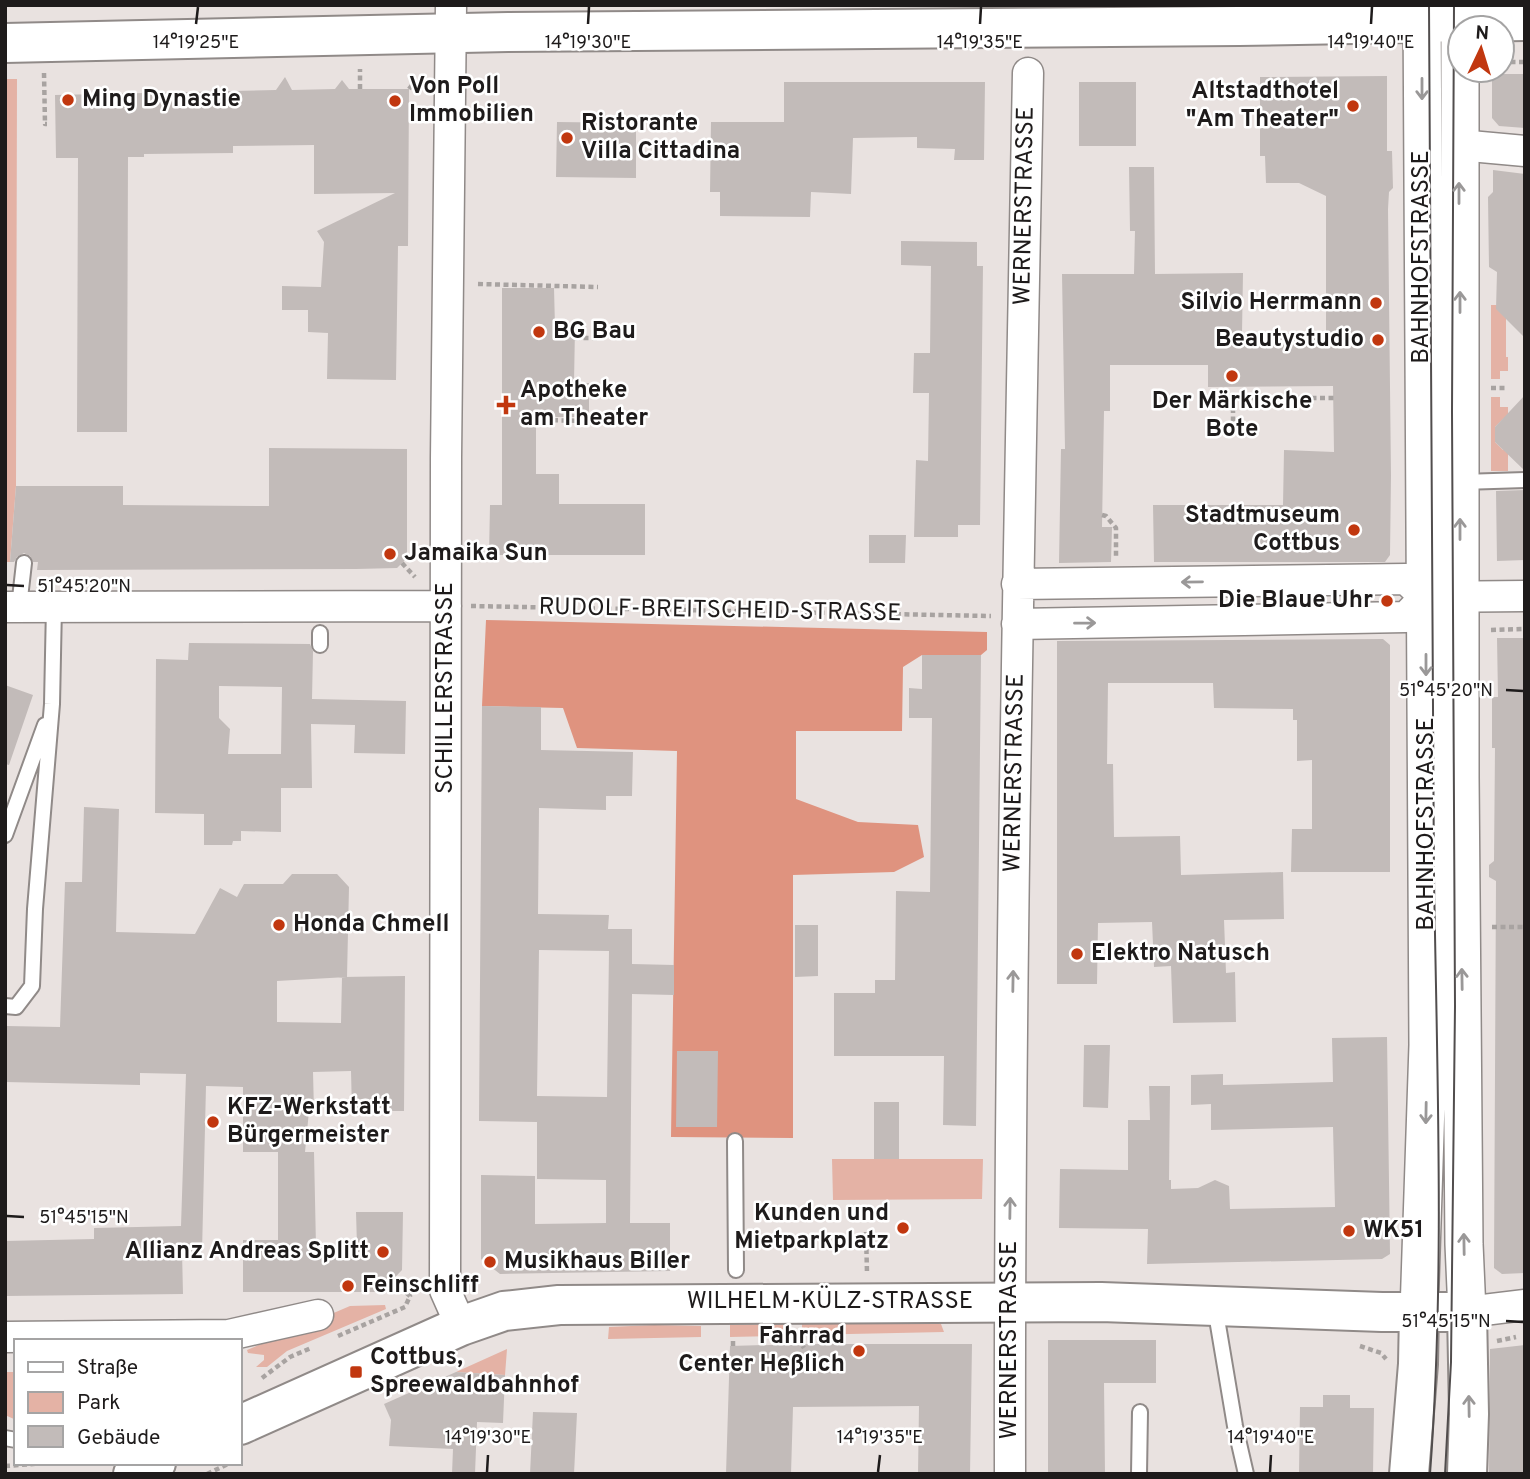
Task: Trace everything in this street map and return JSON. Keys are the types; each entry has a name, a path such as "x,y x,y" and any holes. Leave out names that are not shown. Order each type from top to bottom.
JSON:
{"main road":[{"path":"5,43 451,19 598,25 883,22 1034,16 1460,13 1525,20"},
{"name":"WILHELM-KÜLZ-STRASSE","path":"242,1424 461,1326 504,1311 559,1304 1009,1301 1215,1305 1454,1320"},
{"name":"BAHNHOFSTRASSE","path":"1409,1474 1418,1364 1454,1320"},
{"name":"BAHNHOFSTRASSE","path":"1454,1320 1469,1413 1467,1474"},
{"path":"133,1474 152,1465"}],"street":[{"name":"BAHNHOFSTRASSE","path":"1422,13 1443,597 1428,1045 1454,1320"},
{"name":"BAHNHOFSTRASSE","path":"1443,597 1460,482 1460,13"},
{"name":"SCHILLERSTRASSE","path":"451,19 446,606 445,1290 461,1326"},
{"name":"WERNERSTRASSE","path":"1010,1474 1006,620 1017,584 1028,73"},
{"path":"1459,145 1525,151"},
{"path":"1017,584 1406,579 1443,597 1525,596"},
{"path":"1006,620 1406,617 1443,597"},
{"path":"12,607 446,606"},
{"path":"1454,1320 1525,1306"},
{"path":"5,1337 229,1335 318,1315"}],"lane":[{"path":"1460,482 1525,480"},
{"path":"12,607 24,562"},
{"path":"5,1006 16,1007 32,986 35,909 52,704 54,606"},
{"path":"5,835 52,704"},
{"path":"735,1142 736,1270"},
{"path":"1215,1305 1238,1412 1246,1474"},
{"path":"1139,1474 1140,1412"}],"path":[{"path":"360,69 360,89"},
{"path":"45,79 47,124"},
{"path":"409,89 415,81"},
{"path":"478,284 598,287"},
{"path":"575,338 598,338"},
{"path":"1491,388 1508,388"},
{"path":"1233,430 1233,398 1335,398"},
{"path":"536,420 598,421"},
{"path":"1102,515 1116,528 1116,562"},
{"path":"402,563 415,577"},
{"name":"RUDOLF-BREITSCHEID-STRASSE","path":"446,606 1006,620"},
{"path":"1479,630 1525,629"},
{"path":"1481,926 1525,927"},
{"path":"866,1232 867,1268"},
{"path":"392,1280 410,1296"},
{"path":"1454,1320 1525,1336"},
{"path":"798,1339 804,1348"},
{"path":"5,1466 24,1465"},
{"path":"207,1474 226,1465"}],"green space":[{"path":"5,79 17,79 16,486 10,562 5,562"},
{"path":"1491,305 1496,305 1506,313 1508,371 1500,371 1500,379 1491,379"},
{"path":"1491,397 1500,397 1500,407 1508,407 1508,418 1495,427 1495,442 1503,450 1508,450 1508,471 1491,471"},
{"path":"832,1159 983,1159 982,1199 833,1200"},
{"path":"385,1305 386,1309 287,1351 267,1367 256,1367 264,1360 264,1355 248,1353 247,1350 350,1306"},
{"path":"783,1324 783,1336 730,1337 730,1325"},
{"path":"802,1324 941,1324 944,1332 802,1335"},
{"path":"701,1326 701,1337 608,1339 609,1327"},
{"path":"507,1349 505,1375 456,1372"},
{"path":"5,1372 14,1372 14,1419 5,1415"}],"shaded area":[{"path":"486,620 987,632 987,650 981,655 922,655 903,667 902,731 796,731 796,799 858,822 918,825 924,857 894,872 793,875 793,1138 671,1137 677,751 577,748 563,708 482,706"}],"building":[{"path":"1516,74 1525,74 1525,128 1499,126 1492,118 1492,84 1516,84"},
{"path":"1387,76 1387,151 1392,151 1393,188 1389,192 1388,209 1390,555 1385,562 1154,562 1153,505 1283,505 1284,450 1334,452 1333,386 1208,387 1208,365 1110,365 1110,411 1104,411 1102,527 1112,527 1111,562 1059,563 1061,449 1065,449 1062,274 1134,274 1135,231 1130,231 1129,167 1154,167 1155,274 1243,273 1242,333 1326,333 1326,196 1299,183 1266,183 1265,156 1260,156 1260,77"},
{"path":"285,77 292,90 335,89 342,80 349,89 409,89 408,246 398,246 396,380 327,379 328,333 308,332 308,310 282,310 282,286 321,287 324,242 317,231 395,193 314,194 314,145 233,146 233,153 144,154 144,157 128,157 127,432 77,432 78,158 56,158 55,95 276,90"},
{"path":"784,82 985,82 984,160 954,160 955,149 917,148 917,137 853,138 851,194 811,192 810,217 720,216 720,192 710,192 711,122 784,122"},
{"path":"1079,82 1136,82 1136,146 1079,146"},
{"path":"557,122 636,123 636,178 556,177"},
{"path":"1493,170 1525,174 1525,338 1496,309 1497,272 1489,267 1488,197 1493,192"},
{"path":"901,241 977,242 977,266 983,266 980,525 958,525 958,537 914,537 916,460 928,461 929,393 913,393 914,353 930,353 931,266 901,265"},
{"path":"502,288 554,288 555,327 575,327 574,383 589,383 589,417 536,417 536,474 559,474 559,504 645,504 645,555 489,555 490,505 502,505"},
{"path":"1525,395 1524,470 1495,442 1495,427"},
{"path":"269,448 407,449 407,558 397,568 356,569 37,570 38,562 33,562 30,556 24,553 14,562 10,562 16,486 123,486 123,505 269,506"},
{"path":"1525,490 1525,560 1497,561 1496,491"},
{"path":"869,535 906,535 905,563 869,563"},
{"path":"1497,638 1525,638 1525,1273 1502,1274 1494,1268 1496,881 1489,877 1489,865 1494,861 1495,748 1492,748 1492,697 1498,697"},
{"path":"1383,639 1390,645 1390,872 1291,872 1292,829 1312,829 1312,760 1297,761 1297,720 1293,720 1293,709 1214,708 1213,683 1108,683 1107,764 1113,764 1114,837 1180,836 1181,875 1283,872 1284,919 1224,920 1226,973 1235,972 1236,1022 1173,1023 1171,966 1154,967 1152,922 1098,923 1097,984 1057,984 1057,641"},
{"path":"189,643 310,644 313,651 312,699 406,701 405,754 354,753 355,725 311,724 312,788 281,788 281,832 241,831 241,841 233,841 232,845 204,845 204,814 155,813 156,659 188,660","holes":["219,686 282,687 281,754 228,754 230,729 219,718"]},
{"path":"922,655 981,655 976,1126 943,1125 944,1056 834,1056 834,993 875,993 875,980 895,980 896,891 930,892 932,718 909,718 909,688 922,689"},
{"path":"5,685 33,695 9,765 5,764"},
{"path":"482,706 541,707 541,750 633,752 632,796 606,796 606,810 539,808 538,914 609,915 608,929 632,929 632,964 674,965 674,995 632,994 630,1223 670,1223 670,1271 500,1274 481,1259 481,1175 535,1176 535,1224 606,1223 606,1180 537,1179 537,1122 479,1121","holes":["539,950 609,951 607,1097 537,1096"]},
{"path":"84,807 119,809 116,932 195,934 220,888 237,897 244,884 283,884 292,874 337,874 349,887 347,977 405,976 404,1111 352,1111 351,1071 313,1072 314,1111 309,1111 305,1152 314,1152 316,1247 357,1246 356,1212 403,1212 402,1270 381,1292 243,1292 243,1240 278,1240 278,1152 243,1152 243,1087 206,1086 202,1252 182,1251 183,1294 5,1296 5,1241 94,1239 94,1228 181,1226 186,1074 140,1073 140,1085 5,1082 6,1026 60,1027 65,882 82,882","holes":["342,977 341,1023 277,1022 277,981"]},
{"path":"795,925 818,925 818,976 795,977"},
{"path":"1387,1037 1390,1254 1382,1259 1147,1264 1148,1229 1059,1228 1060,1169 1128,1170 1128,1120 1150,1120 1149,1086 1170,1086 1171,1189 1198,1188 1215,1180 1229,1186 1230,1209 1335,1207 1333,1127 1211,1130 1211,1104 1191,1105 1191,1075 1223,1074 1223,1085 1333,1082 1332,1038"},
{"path":"1084,1045 1110,1045 1108,1108 1083,1107"},
{"path":"677,1051 718,1051 717,1127 676,1127"},
{"path":"874,1102 899,1102 899,1159 874,1159"},
{"path":"1048,1340 1156,1340 1156,1383 1104,1383 1105,1474 1048,1474"},
{"path":"972,1344 970,1474 918,1474 919,1406 793,1407 791,1474 726,1474 730,1346"},
{"path":"1525,1345 1525,1474 1489,1474 1490,1349"},
{"path":"456,1372 505,1375 503,1423 477,1422 475,1474 452,1474 453,1449 389,1446 391,1420 384,1404"},
{"path":"1323,1395 1350,1395 1350,1408 1374,1408 1373,1474 1299,1474 1300,1407 1323,1407"},
{"path":"533,1412 577,1413 574,1474 530,1474"}],"tram line":[{"path":"1429,5 1432,658 1439,1175 1435,1399 1430,1474"},
{"path":"1445,1474 1451,1362 1455,1006 1452,412 1454,5"}],"place":[{"name":"Ming Dynastie","path":"68,100"},
{"name":"Von Poll Immobilien","path":"395,101"},
{"name":"Altstadthotel \"Am Theater\"","path":"1353,106"},
{"name":"Ristorante Villa Cittadina","path":"567,138"},
{"name":"Silvio Herrmann","path":"1376,303"},
{"name":"BG Bau","path":"539,332"},
{"name":"Beautystudio","path":"1378,340"},
{"name":"Der Märkische Bote","path":"1232,376"},
{"name":"Apotheke am Theater","path":"506,405"},
{"name":"Stadtmuseum Cottbus","path":"1354,530"},
{"name":"Jamaika Sun","path":"390,554"},
{"name":"Die Blaue Uhr","path":"1387,601"},
{"name":"Honda Chmell","path":"279,925"},
{"name":"Elektro Natusch","path":"1077,954"},
{"name":"KFZ-Werkstatt Bürgermeister","path":"213,1122"},
{"name":"Kunden und Mietparkplatz","path":"903,1228"},
{"name":"WK51","path":"1349,1231"},
{"name":"Allianz Andreas Splitt","path":"383,1252"},
{"name":"Musikhaus Biller","path":"490,1262"},
{"name":"Feinschliff","path":"348,1286"},
{"name":"Fahrrad Center Heßlich","path":"859,1351"},
{"name":"Cottbus, Spreewaldbahnhof","path":"356,1372"}]}
